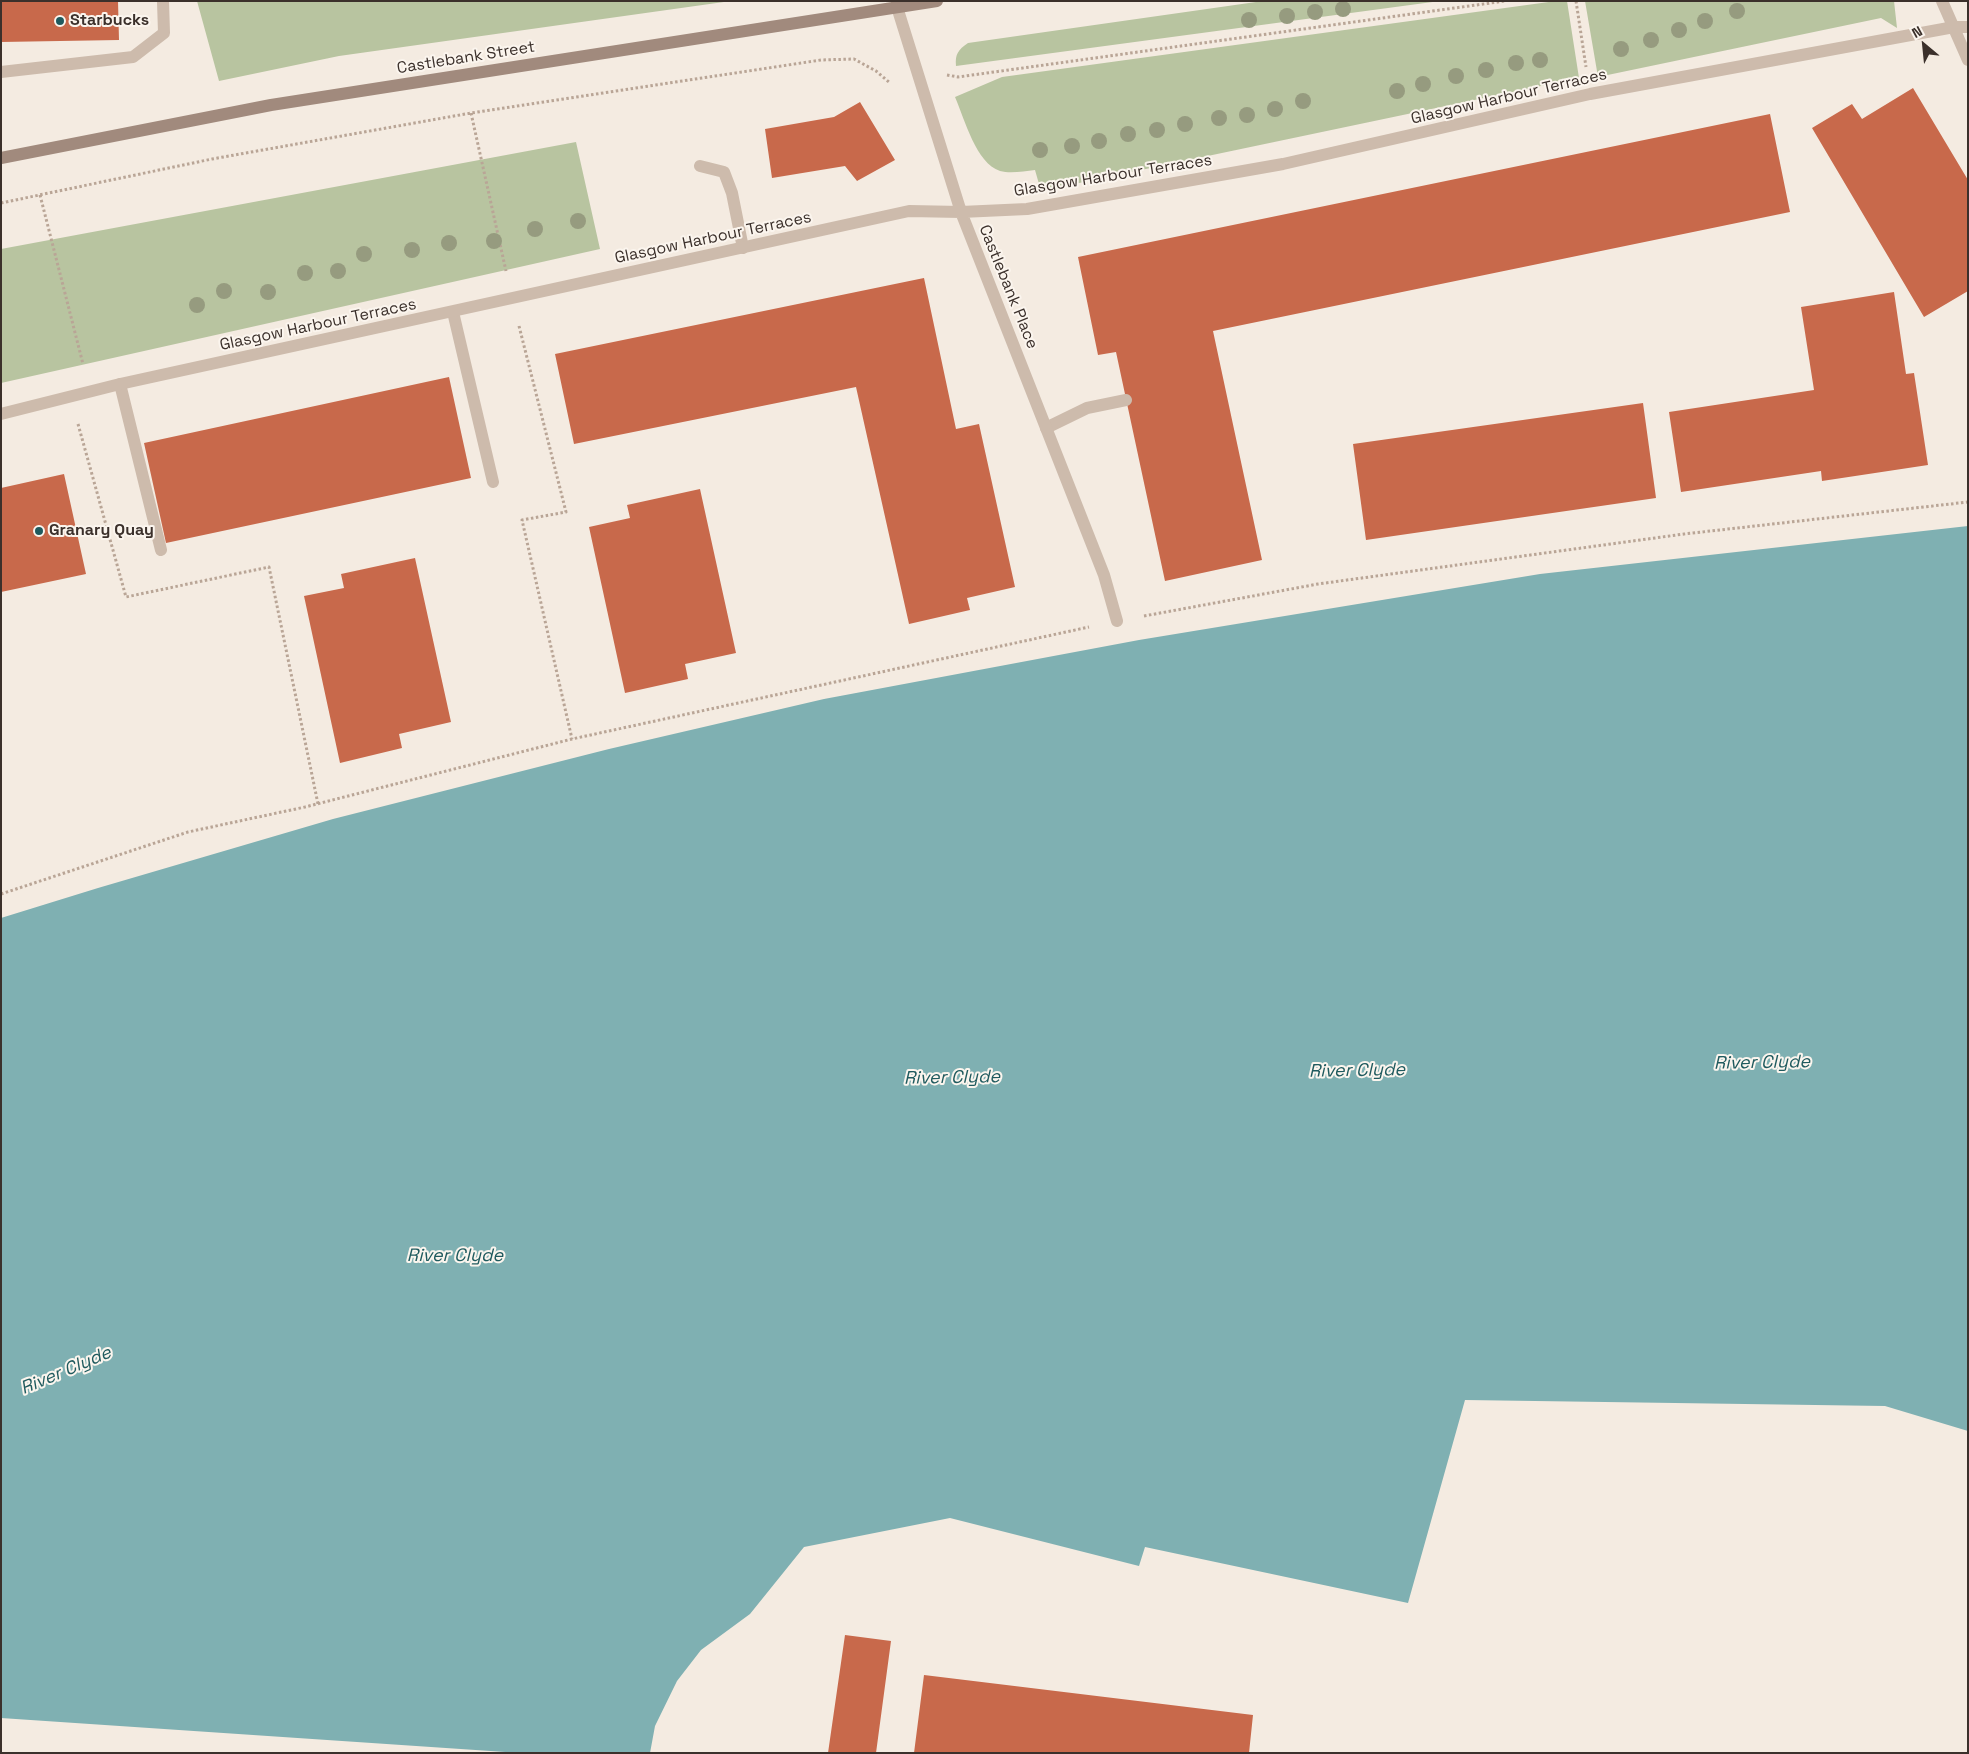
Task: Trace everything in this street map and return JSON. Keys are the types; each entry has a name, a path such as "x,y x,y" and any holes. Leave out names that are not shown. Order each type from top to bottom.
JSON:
{"street":[{"path":"1,72 133,57 164,33 163,1"},
{"name":"Castlebank Street","path":"1,158 271,105 937,1"},
{"path":"1942,1 1968,60"},
{"name":"Castlebank Place","path":"896,7 960,212 1104,574 1117,621"},
{"name":"Glasgow Harbour Terraces","path":"1,414 120,384 909,211 960,212 1027,209 1282,164 1590,94 1954,27 1968,27"},
{"path":"700,166 724,172 732,193 743,248"},
{"path":"453,312 493,482"},
{"path":"120,384 161,550"},
{"path":"1046,428 1087,408 1126,400"}],"path":[{"path":"1,204 212,159 471,113 821,60 854,59 876,70 892,85 941,73 958,77 1505,1"},
{"path":"1576,1 1590,94"},
{"path":"471,113 512,299 566,512 522,520 572,739"},
{"path":"40,195 90,391"},
{"path":"70,396 126,597 269,567 318,804"},
{"path":"1,894 188,832 305,807"}],"green space":[{"path":"197,1 731,1 339,56 219,81"},
{"path":"1263,1 1440,1 956,66 958,53 968,43"},
{"path":"1567,1 1579,78 1041,191 1035,170 1004,172 992,166 984,159 972,140 955,97 1002,77"},
{"path":"1585,1 1894,1 1897,28 1881,18 1598,77"},
{"path":"576,142 600,249 1,383 1,249"}],"water":[{"name":"River Clyde","path":"1968,526 1968,1431 1885,1406 1465,1400 1408,1603 1145,1547 1139,1566 950,1518 804,1547 750,1614 701,1650 677,1681 655,1726 650,1753 520,1753 1,1718 1,918 333,819 609,749 824,699 1139,640 1540,574"}],"building":[{"name":"Starbucks","path":"1,1 118,1 119,40 1,42"},
{"path":"1913,88 1968,180 1968,291 1924,317 1812,128 1852,104 1862,119"},
{"path":"860,102 895,160 857,181 845,166 772,178 765,129 834,117"},
{"path":"1770,114 1790,212 1213,331 1262,560 1165,581 1116,352 1098,355 1078,257"},
{"path":"924,278 956,429 979,424 1015,587 967,598 970,610 909,624 856,387 574,444 555,354"},
{"path":"1894,292 1906,374 1914,373 1928,465 1822,481 1821,471 1681,492 1669,412 1814,390 1801,307"},
{"path":"449,377 471,478 166,543 144,443"},
{"path":"1643,403 1656,498 1366,540 1353,444"},
{"name":"Granary Quay","path":"64,474 86,574 1,592 1,488"},
{"path":"700,489 736,653 685,664 688,679 625,693 589,527 630,518 627,505"},
{"path":"415,558 451,722 399,734 402,748 340,763 304,596 344,588 341,574"},
{"path":"845,1635 891,1641 876,1753 828,1753"},
{"path":"924,1675 1253,1715 1249,1753 914,1753"}],"place":[{"name":"Starbucks","path":"60,21"},
{"name":"Granary Quay","path":"39,531"}]}
